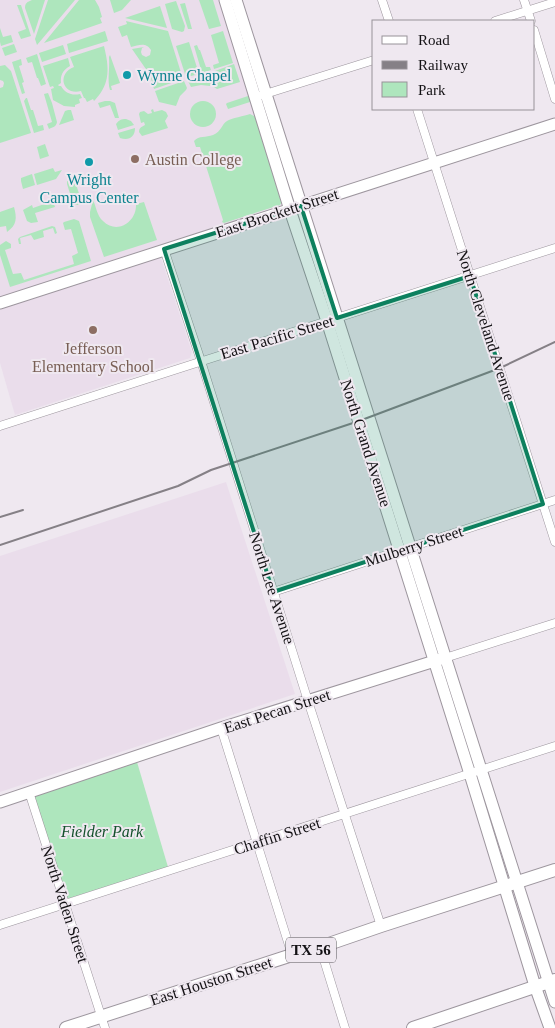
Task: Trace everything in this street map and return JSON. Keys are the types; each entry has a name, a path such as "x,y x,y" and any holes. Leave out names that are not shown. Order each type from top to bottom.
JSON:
{"main road":[{"name":"North Grand Avenue","path":"225,0 261,96"},
{"name":"North Grand Avenue","path":"236,0 261,96 511,884"},
{"name":"East Brockett Street","path":"0,303 555,124"},
{"name":"East Pecan Street","path":"0,802 221,728 440,660"},
{"name":"East Houston Street","path":"66,1028 103,1022 292,955 555,870"},
{"path":"511,884 552,981 555,1004"},
{"path":"511,884 535,986 550,1028"},
{"path":"413,1028 552,981"}],"street":[{"path":"382,0 389,20"},
{"path":"524,0 531,20"},
{"path":"498,20 555,2"},
{"path":"535,33 555,98"},
{"path":"261,96 372,61"},
{"name":"North Cleveland Avenue","path":"417,110 555,542"},
{"name":"East Pacific Street","path":"0,426 555,248"},
{"name":"North Lee Avenue","path":"164,249 381,926"},
{"name":"Mulberry Street","path":"273,592 555,500"},
{"name":"East Pecan Street","path":"440,660 555,623"},
{"path":"221,728 292,955"},
{"name":"Chaffin Street","path":"0,925 555,746"},
{"name":"North Vaden Street","path":"30,792 103,1022"},
{"path":"320,947 345,1028"},
{"path":"543,1009 555,1004"}],"highlighted area":[{"path":"301,206 337,318 470,276 543,504 273,592 164,249"}],"shaded area":[{"name":"Austin College","path":"0,0 219,0 284,204 0,297"},
{"name":"Jefferson Elementary School","path":"160,255 192,352 190,358 15,415 0,363 0,308"},
{"path":"226,482 295,694 0,792 0,556"}],"green space":[{"path":"32,0 45,0 34,34 25,8 25,5"},
{"path":"48,0 75,0 37,45 35,39"},
{"path":"79,0 95,0 99,7 102,23 44,43"},
{"path":"110,0 131,0 122,10 114,13"},
{"path":"199,0 213,0 221,26 209,29"},
{"path":"176,1 185,26 182,32 172,29 165,4"},
{"path":"185,3 192,29 188,29 180,4"},
{"path":"17,5 21,5 31,36 21,39 18,32 26,29"},
{"path":"160,6 167,28 125,18"},
{"path":"126,21 168,31 183,79 154,89 150,75 132,49 144,47 141,52 146,57 150,55 151,50 145,45 131,47 127,35 122,37 118,27 127,24"},
{"path":"0,28 3,37 11,35 13,42 1,46"},
{"path":"105,31 108,41 69,53 67,44"},
{"path":"223,31 233,63 214,69 213,65 219,63 211,35"},
{"path":"189,42 199,74 186,77 176,46"},
{"path":"14,44 17,52 5,56 2,48"},
{"path":"63,45 66,54 42,62 39,53"},
{"path":"197,45 206,67 210,67 211,70 202,73 194,46"},
{"path":"104,46 108,68 106,81 95,100 87,102 81,91 75,92 70,90 64,84 65,74 74,67 70,57"},
{"path":"37,54 46,84 41,86 32,62 28,63 26,58"},
{"path":"110,55 120,83 111,86 112,90 110,90 109,82"},
{"path":"68,58 70,66 62,73 61,83 58,85 69,93 74,95 80,94 82,98 79,99 80,103 75,105 75,107 64,106 53,100 51,89 54,88 53,86 50,87 43,66"},
{"path":"21,59 22,65 19,66 25,93 22,94 12,62"},
{"path":"234,64 240,82 217,89 214,87 217,78 215,71"},
{"path":"5,65 11,71 31,133 0,143 0,88 3,87 4,83 0,80 0,66"},
{"path":"211,72 213,78 210,86 191,87 188,81"},
{"path":"184,81 187,88 180,96 176,106 159,102 155,91"},
{"path":"48,93 57,122 55,126 49,129 47,124 52,122 44,94"},
{"path":"248,96 250,102 228,109 227,103"},
{"path":"26,98 31,110 33,110 38,126 43,125 44,130 34,133 24,101"},
{"path":"105,101 115,103 119,118 115,118 110,105 100,108 98,103"},
{"path":"203,101 212,105 216,114 212,123 203,127 194,123 190,114 194,105"},
{"path":"153,109 154,112 162,110 166,112 168,116 165,121 168,128 142,136 139,130 145,125 144,122 141,123 139,114 144,111 148,114 152,113 151,110"},
{"path":"71,110 74,120 59,125 65,111"},
{"path":"250,114 256,117 282,202 280,205 224,223 222,222 223,220 200,147 196,147 194,141 216,133 229,120"},
{"path":"126,119 134,125 118,130 116,124 120,120"},
{"path":"135,128 134,134 131,137 126,139 120,138 118,133"},
{"path":"45,144 49,156 40,159 37,147"},
{"path":"53,168 55,172 62,170 56,179 37,185 34,174"},
{"path":"32,174 35,185 23,189 21,178"},
{"path":"71,179 75,181 81,200 81,203 78,205 73,203 67,184 67,181"},
{"path":"93,200 101,219 114,227 120,227 130,221 136,204 144,202 157,240 104,257 90,217"},
{"path":"53,201 55,207 35,213 38,222 31,223 27,221 23,210 32,205 33,208"},
{"path":"14,207 15,221 13,227 7,232 6,226 0,227 0,212"},
{"path":"74,219 79,221 91,261 10,287 0,255 0,245 6,241 11,244 11,248 5,250 13,274 21,273 24,280 74,264 72,256 78,253 71,229 65,230 63,223"},
{"path":"52,226 55,227 57,233 55,234 53,228 43,231 44,237 34,240 31,235 20,238 21,244 19,244 18,239 20,237"},
{"name":"Fielder Park","path":"137,762 168,867 67,899 34,796"}],"railway":[{"path":"0,545 178,486 211,470 359,421 500,368 555,342"},
{"path":"0,517 23,510"}],"place":[{"name":"Wynne Chapel","path":"127,75"},
{"name":"Austin College","path":"135,159"},
{"name":"Wright Campus Center","path":"89,162"},
{"name":"Jefferson Elementary School","path":"93,330"}]}
